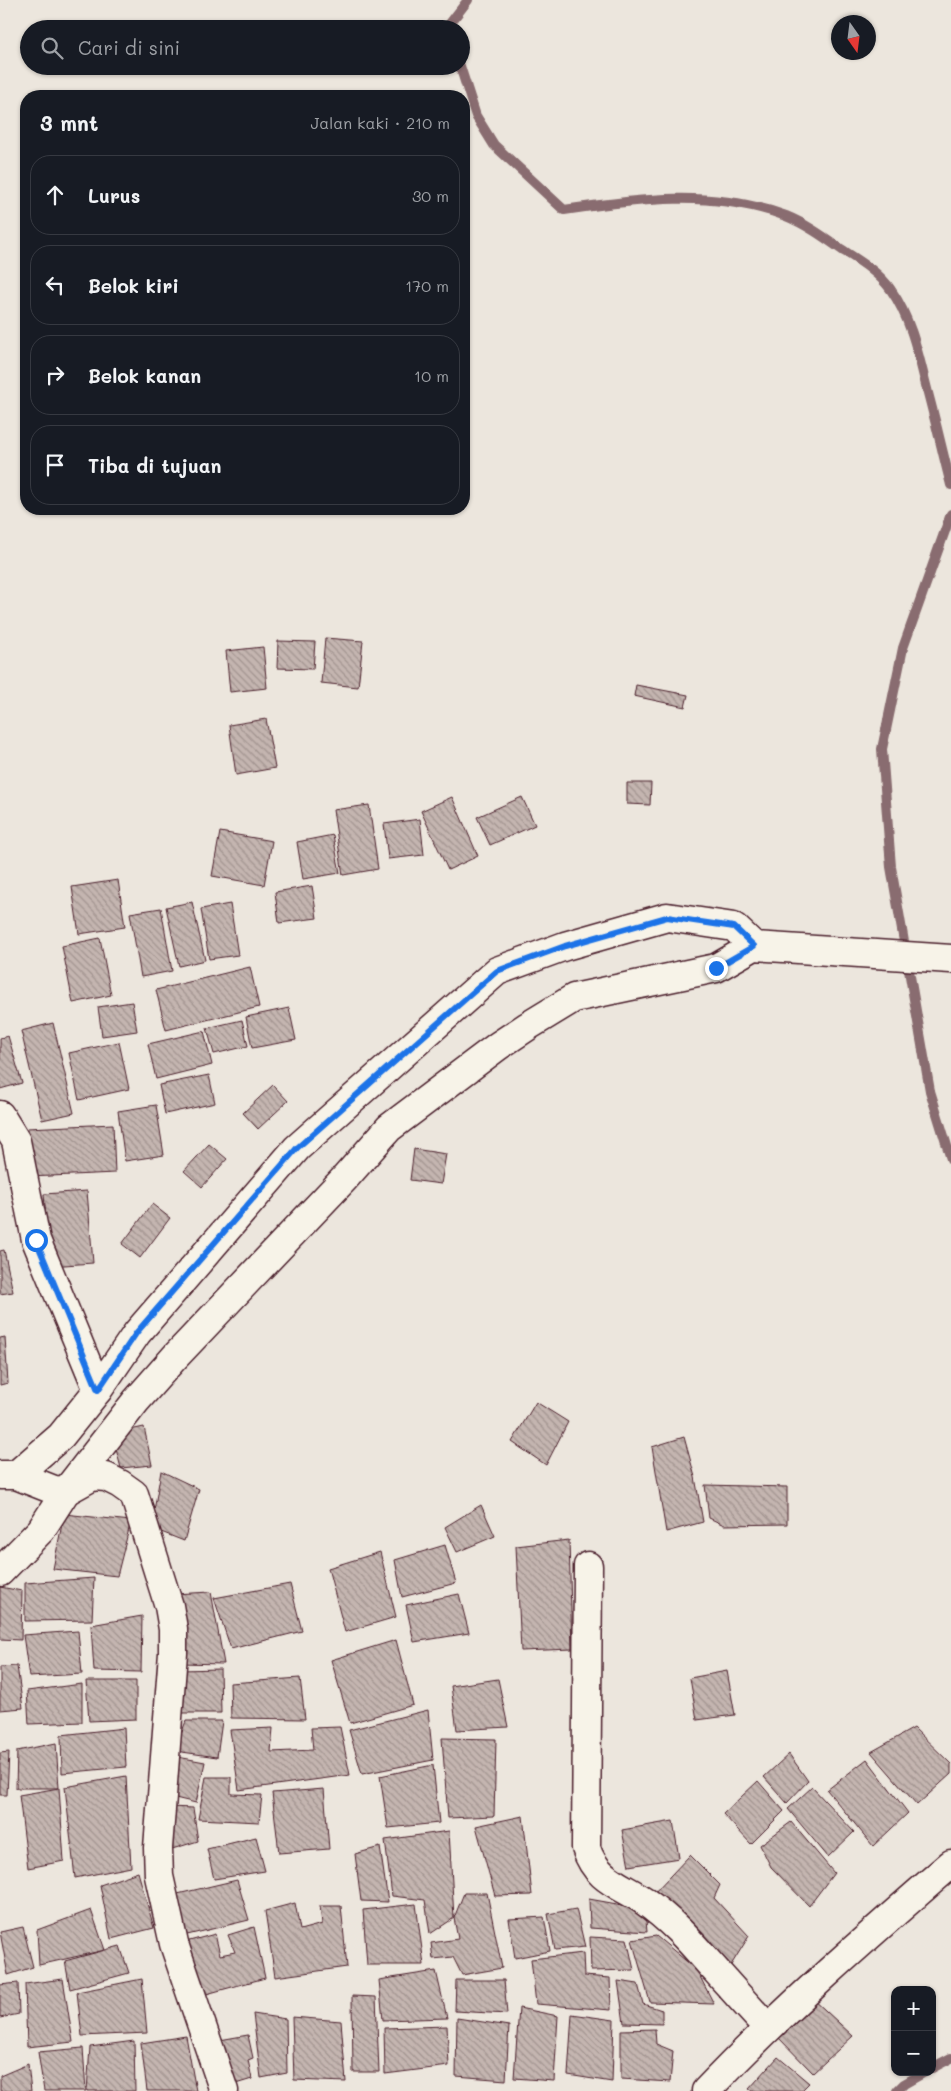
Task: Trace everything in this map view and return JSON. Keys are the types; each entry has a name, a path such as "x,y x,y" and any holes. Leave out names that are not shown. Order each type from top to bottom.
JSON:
{"street":[{"path":"13,1476 61,1436 98,1390 137,1332 297,1148 497,971 565,946 667,917 734,927 754,946"},
{"path":"0,1572 41,1530 60,1491 136,1401 174,1358 345,1178 389,1128 498,1046 574,998 716,968 754,946 951,959"},
{"path":"0,1115 16,1141 36,1240 98,1390"},
{"path":"13,1476 60,1491 93,1476 106,1477 134,1494 170,1606 173,1630 158,1863 176,1953 224,2091"},
{"path":"588,1566 586,1848 591,1862 598,1871 612,1882 648,1904 681,1930 768,2028"},
{"path":"706,2091 768,2028 858,1943 951,1864"}],"building":[{"path":"325,638 363,641 358,687 321,683"},
{"path":"278,641 315,642 313,669 277,668"},
{"path":"263,647 267,688 230,692 226,651"},
{"path":"636,685 688,695 685,707 634,696"},
{"path":"266,719 275,768 236,775 229,725"},
{"path":"627,783 651,783 650,805 627,804"},
{"path":"452,797 478,856 448,870 421,811"},
{"path":"522,797 535,825 490,845 477,817"},
{"path":"369,805 378,869 343,875 333,810"},
{"path":"420,819 424,855 388,859 384,824"},
{"path":"220,832 272,841 264,885 212,876"},
{"path":"333,835 340,873 303,879 297,842"},
{"path":"118,880 125,927 79,934 72,887"},
{"path":"312,886 317,918 279,923 275,892"},
{"path":"192,902 205,960 179,966 166,907"},
{"path":"230,904 238,955 209,959 201,909"},
{"path":"161,908 172,971 141,977 130,913"},
{"path":"100,938 111,995 73,1003 62,946"},
{"path":"250,967 259,1007 166,1030 156,990"},
{"path":"132,1002 137,1031 102,1036 98,1007"},
{"path":"289,1008 296,1040 252,1048 246,1017"},
{"path":"242,1020 248,1046 214,1054 207,1028"},
{"path":"53,1023 74,1113 42,1120 21,1031"},
{"path":"204,1031 212,1065 156,1079 148,1044"},
{"path":"8,1036 22,1083 0,1089 0,1038"},
{"path":"119,1042 129,1089 79,1100 69,1053"},
{"path":"209,1075 215,1103 165,1114 159,1085"},
{"path":"273,1085 288,1101 258,1129 243,1113"},
{"path":"156,1105 164,1155 125,1161 118,1111"},
{"path":"113,1124 115,1173 29,1177 27,1128"},
{"path":"209,1144 227,1159 202,1187 184,1171"},
{"path":"414,1149 446,1154 441,1184 410,1180"},
{"path":"87,1191 93,1263 50,1266 44,1194"},
{"path":"152,1204 170,1218 140,1258 122,1244"},
{"path":"4,1250 13,1292 0,1294 0,1251"},
{"path":"5,1337 8,1383 0,1385 0,1338"},
{"path":"536,1402 568,1422 546,1465 512,1442"},
{"path":"144,1427 152,1465 121,1468 112,1434"},
{"path":"684,1437 695,1477 703,1522 666,1532 652,1447"},
{"path":"161,1471 199,1489 184,1541 151,1528"},
{"path":"705,1485 787,1487 787,1524 724,1525 709,1518"},
{"path":"481,1505 495,1536 457,1552 445,1527"},
{"path":"64,1514 131,1521 117,1576 53,1569"},
{"path":"569,1540 572,1649 521,1651 516,1546"},
{"path":"445,1545 456,1583 402,1597 395,1560"},
{"path":"380,1552 396,1617 345,1632 328,1568"},
{"path":"94,1578 92,1620 25,1621 25,1583"},
{"path":"290,1584 302,1631 231,1649 214,1598"},
{"path":"0,1587 22,1591 21,1640 0,1639"},
{"path":"211,1592 224,1664 180,1663 174,1594"},
{"path":"459,1594 469,1633 414,1642 406,1605"},
{"path":"142,1616 141,1672 94,1671 91,1625"},
{"path":"78,1631 82,1674 29,1677 23,1635"},
{"path":"396,1640 413,1705 350,1723 331,1660"},
{"path":"17,1666 23,1708 0,1710 0,1667"},
{"path":"220,1669 221,1713 179,1713 181,1670"},
{"path":"727,1671 735,1715 697,1720 690,1678"},
{"path":"300,1678 305,1719 231,1718 230,1683"},
{"path":"498,1679 508,1727 457,1730 451,1686"},
{"path":"86,1681 136,1681 136,1719 89,1721"},
{"path":"82,1684 82,1722 29,1724 27,1691"},
{"path":"428,1710 433,1760 362,1774 349,1730"},
{"path":"186,1721 222,1721 217,1757 175,1751"},
{"path":"340,1727 350,1775 239,1790 230,1730 273,1728 271,1752 313,1750 311,1728"},
{"path":"124,1728 126,1767 62,1773 61,1735"},
{"path":"914,1728 951,1764 951,1774 917,1805 871,1752"},
{"path":"442,1738 496,1739 494,1816 448,1818"},
{"path":"56,1743 59,1788 16,1788 17,1751"},
{"path":"9,1752 7,1795 0,1795 0,1753"},
{"path":"789,1754 808,1781 787,1803 764,1777"},
{"path":"172,1756 205,1762 196,1803 167,1796"},
{"path":"867,1759 908,1813 873,1846 827,1790"},
{"path":"433,1765 439,1823 388,1828 380,1776"},
{"path":"126,1776 131,1867 75,1878 65,1787"},
{"path":"206,1777 231,1777 231,1794 262,1795 259,1822 198,1819"},
{"path":"758,1781 784,1811 751,1844 723,1814"},
{"path":"812,1787 854,1832 828,1857 788,1809"},
{"path":"59,1788 64,1861 28,1868 19,1795"},
{"path":"324,1789 329,1849 279,1853 272,1793"},
{"path":"168,1807 193,1808 198,1841 169,1850"},
{"path":"523,1816 532,1895 495,1896 476,1826"},
{"path":"673,1821 679,1858 629,1866 622,1830"},
{"path":"791,1822 834,1873 809,1906 771,1867 760,1845"},
{"path":"449,1831 454,1918 430,1934 425,1900 392,1896 385,1840"},
{"path":"256,1837 265,1871 214,1879 207,1849"},
{"path":"380,1847 388,1902 361,1901 355,1854"},
{"path":"690,1855 720,1885 714,1898 749,1936 728,1970 652,1895"},
{"path":"138,1872 154,1928 111,1939 100,1885"},
{"path":"237,1880 249,1920 179,1937 169,1896"},
{"path":"464,1893 487,1893 502,1968 462,1975 453,1957 433,1959 431,1943 458,1939 454,1918"},
{"path":"589,1899 645,1909 647,1932 590,1928"},
{"path":"295,1903 300,1930 322,1924 320,1906 341,1906 347,1967 275,1977 265,1911"},
{"path":"416,1904 424,1965 367,1965 363,1910"},
{"path":"576,1909 585,1947 555,1950 548,1914"},
{"path":"91,1910 105,1950 39,1965 37,1930"},
{"path":"544,1917 550,1951 515,1958 509,1919"},
{"path":"23,1927 33,1967 8,1975 0,1932"},
{"path":"254,1927 265,1978 199,1996 182,1943 215,1934 220,1955 235,1952 228,1935"},
{"path":"656,1936 696,1969 714,2004 650,2002 632,1940"},
{"path":"590,1937 627,1939 634,1970 591,1971"},
{"path":"120,1946 129,1973 70,1989 65,1961"},
{"path":"583,1953 584,1976 610,1978 611,2010 536,2004 531,1959"},
{"path":"436,1971 447,2018 383,2020 379,1980"},
{"path":"63,1979 73,2042 27,2047 25,1984"},
{"path":"142,1979 147,2033 82,2036 77,1992"},
{"path":"456,1980 504,1980 507,2014 455,2011"},
{"path":"618,1981 638,1984 643,2004 662,2010 662,2024 624,2023"},
{"path":"18,1983 19,2014 0,2018 0,1985"},
{"path":"352,1996 376,1997 379,2072 353,2072"},
{"path":"812,1998 853,2036 813,2073 775,2034"},
{"path":"519,2008 558,2016 554,2081 514,2078"},
{"path":"253,2014 286,2019 287,2073 261,2078"},
{"path":"572,2014 614,2020 612,2082 568,2075"},
{"path":"292,2017 341,2021 346,2082 294,2080"},
{"path":"457,2018 509,2026 506,2080 456,2076"},
{"path":"447,2026 449,2066 385,2074 384,2028"},
{"path":"655,2029 656,2044 673,2051 670,2082 621,2079 621,2030"},
{"path":"248,2035 253,2058 248,2060 252,2079 229,2086 214,2041"},
{"path":"186,2036 196,2091 147,2091 141,2043"},
{"path":"134,2041 135,2091 87,2091 90,2047"},
{"path":"83,2048 86,2091 44,2091 38,2052"},
{"path":"778,2057 809,2083 801,2091 752,2091 749,2089"},
{"path":"28,2064 31,2091 0,2091 0,2076"}],"waterway":[{"path":"453,20 468,0"},
{"path":"463,75 468,90"},
{"path":"470,97 476,116 494,145 564,210 648,200 704,199 731,202 786,216 801,223 874,272 891,290 910,327 951,485"},
{"path":"951,514 903,648 882,749 891,867 930,1091 951,1159"},
{"path":"936,2066 951,2058"},
{"path":"897,2091 904,2084 918,2076"}],"route":[{"path":"36,1240 98,1390 137,1332 297,1148 437,1022 497,971 565,946 667,917 734,927 754,946 716,968"}]}
